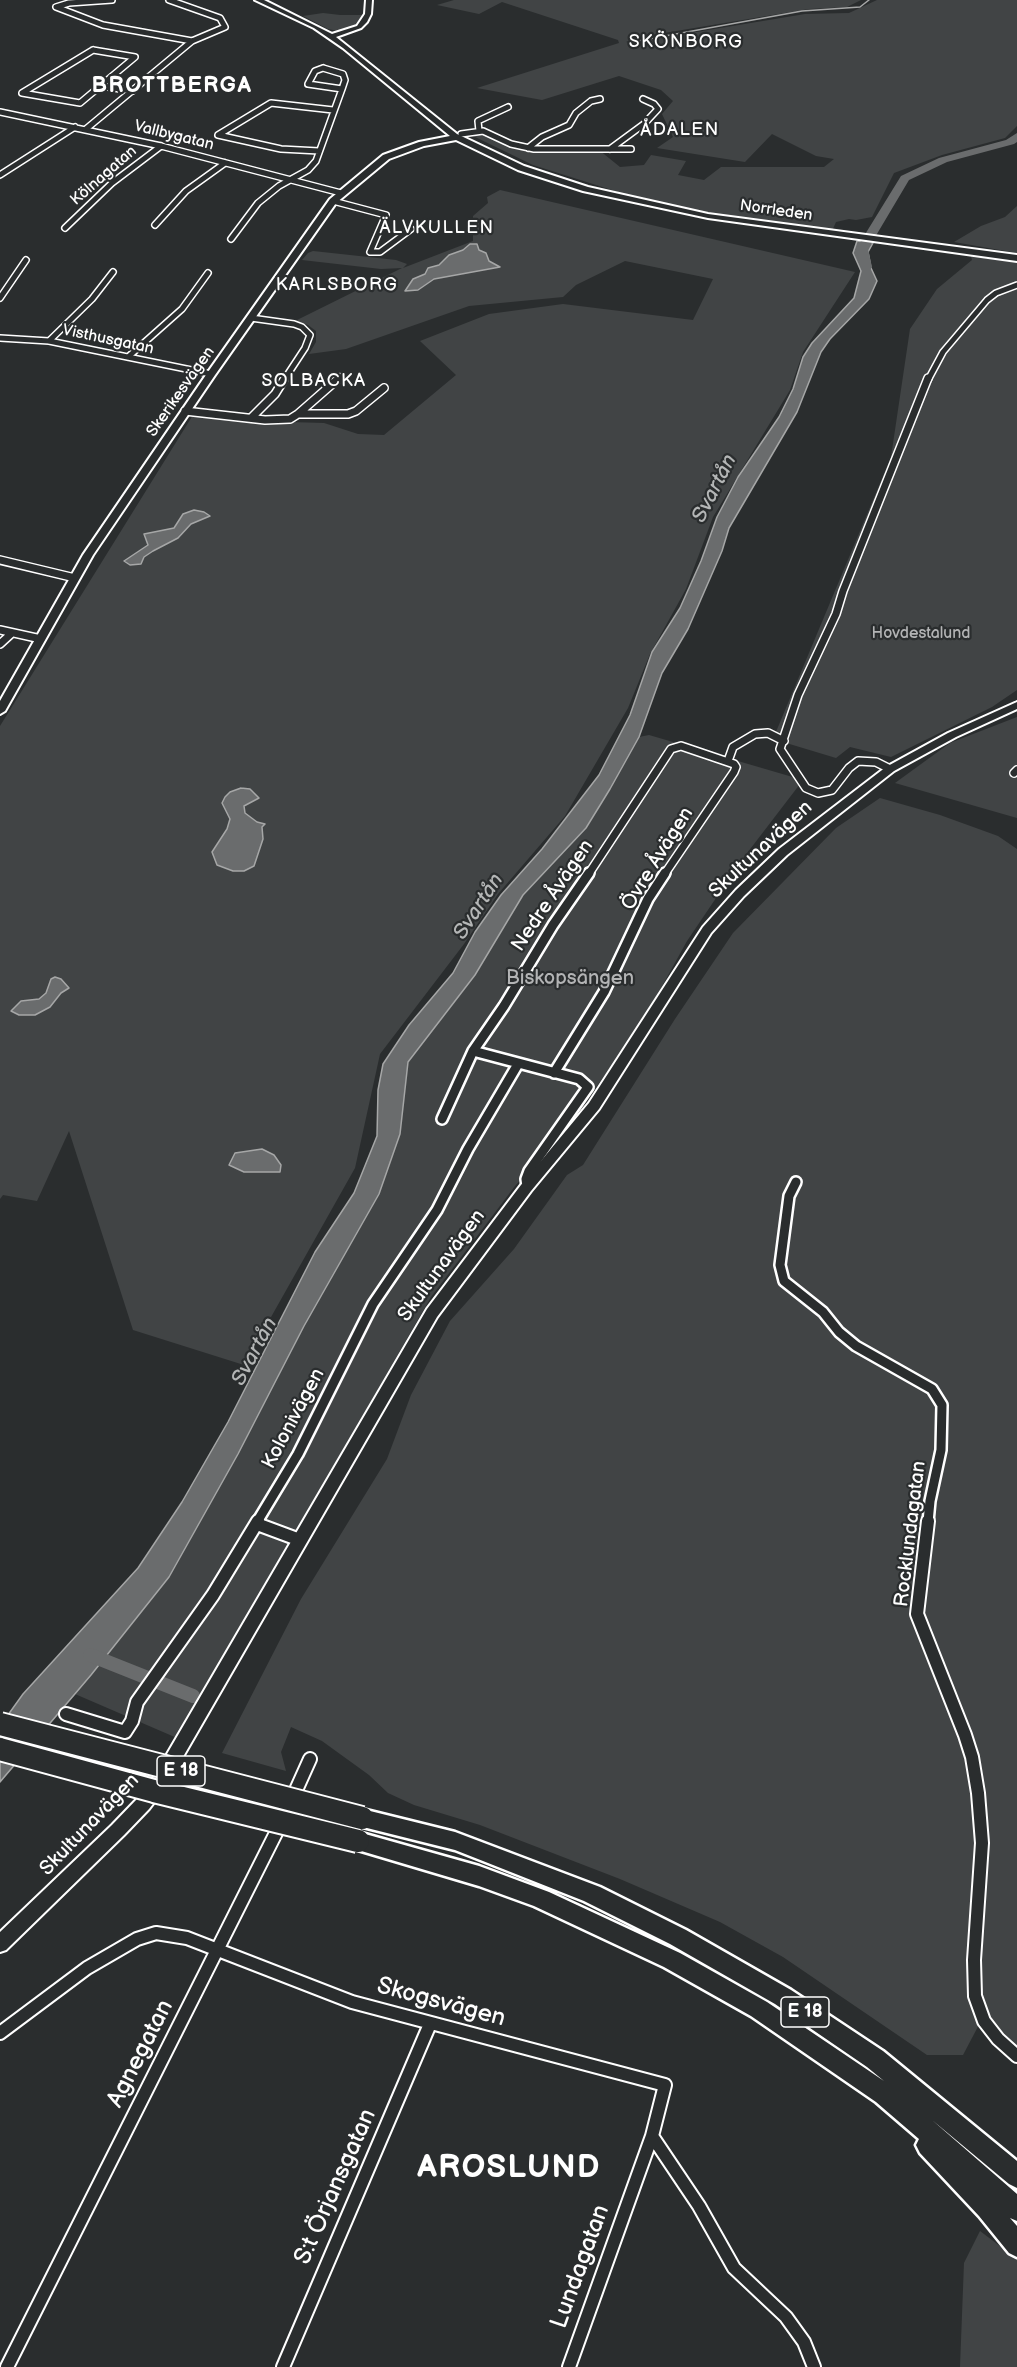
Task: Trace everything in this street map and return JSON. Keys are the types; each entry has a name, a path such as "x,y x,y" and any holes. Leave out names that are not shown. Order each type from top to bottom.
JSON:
{"highway":[{"name":"E 18","path":"0,1724 455,1841 592,1894 656,1926 783,1997 876,2058 945,2114 1004,2155 1017,2176"},
{"name":"E 18","path":"0,1749 153,1791 358,1841 479,1876 531,1895 672,1960 759,2009 884,2094 923,2140 973,2182 1017,2209"},
{"name":"E 18","path":"973,2182 1011,2238"}],"street":[{"path":"112,0 69,3 56,7 103,25 192,41"},
{"path":"86,129 192,41 226,26 220,18 169,0"},
{"name":"Norrleden","path":"258,0 332,36 355,52 415,104 459,135 502,161 586,189 640,202 779,226 1017,258"},
{"path":"332,36 359,27 365,21 369,0"},
{"path":"102,86 135,57 93,50 22,93 80,103 102,86 132,91"},
{"path":"231,239 258,203 310,168 319,151 342,89 345,76 323,68 317,69 308,83 342,89"},
{"path":"528,148 542,137 569,125 579,109 591,101 600,99"},
{"path":"610,149 644,124 658,109 654,104 643,99"},
{"path":"319,151 281,149 218,135 271,103 333,110"},
{"path":"479,131 478,121 508,107"},
{"name":"Vallbygatan","path":"0,112 161,146 340,193"},
{"path":"0,120 11,114"},
{"path":"0,175 75,127"},
{"path":"459,135 479,131 490,133 511,144 528,148 631,149"},
{"name":"Skerikesvägen","path":"0,711 75,578 210,374 333,201 382,159 399,150 459,135"},
{"name":"Kölnagatan","path":"65,228 112,183 161,146"},
{"path":"155,225 186,191 225,163"},
{"path":"333,201 386,215 370,252 381,252 411,229"},
{"path":"0,298 26,260"},
{"path":"49,341 92,299 113,272"},
{"path":"128,357 177,315 192,298 208,273"},
{"path":"890,769 869,760 858,761 849,768 830,792 813,792 806,788 780,749 798,695 836,614 843,591 931,371 943,352 987,300 996,292 1017,285"},
{"path":"251,318 294,324 302,327 310,335 305,348 275,394 251,418"},
{"name":"Visthusgatan","path":"0,338 49,341 210,374"},
{"path":"185,411 251,418 290,419 340,377"},
{"path":"298,414 352,413 384,388"},
{"path":"0,560 75,578"},
{"path":"0,630 41,639"},
{"path":"0,644 12,633"},
{"name":"Skultunavägen","path":"0,1944 118,1830 148,1797 175,1757 432,1312 527,1186 548,1164 594,1106 707,930 740,893 783,852 890,769 952,735 1017,705"},
{"path":"728,761 733,747 755,734 774,734 784,741"},
{"name":"Nedre Åvägen","path":"442,1119 473,1051 504,1006 553,925 615,837 671,749 681,746 728,761"},
{"name":"Övre Åvägen","path":"554,1073 604,992 651,894 734,772 736,767 728,761"},
{"path":"473,1051 579,1079 588,1087 529,1171 526,1179 527,1186"},
{"name":"Kolonivägen","path":"66,1713 125,1732 132,1721 137,1702 213,1595 257,1524 298,1454 373,1304 437,1210 468,1149 518,1064"},
{"name":"Rocklundagatan","path":"796,1182 789,1196 780,1265 784,1281 823,1312 839,1332 856,1346 932,1389 942,1405 941,1450 930,1501 926,1552 917,1614 965,1735 972,1757 978,1793 982,1844 973,1968 975,1996 984,2021 998,2039 1017,2056"},
{"path":"257,1524 300,1540"},
{"name":"Agnegatan","path":"7,2367 217,1951 310,1759"},
{"name":"Skogsvägen","path":"0,2033 87,1968 137,1939 156,1933 176,1935 352,2002 659,2083"},
{"name":"S:t Örjansgatan","path":"283,2367 430,2024"},
{"name":"Lundagatan","path":"569,2367 652,2136 665,2085 659,2083"},
{"path":"652,2136 699,2206 734,2268 786,2317 804,2342 814,2367"}],"green space":[{"path":"454,0 861,0 847,7 809,9 640,37 626,42 630,43 805,14 849,13 877,0 1017,0 1017,126 1005,138 942,155 894,173 872,217 836,222 832,231 700,211 634,197 533,165 469,134 479,132 510,146 561,151 562,153 599,150 620,167 644,165 651,155 686,161 678,175 704,180 721,167 824,167 834,159 816,156 772,134 745,162 657,148 673,137 662,114 673,101 661,90 619,76 542,100 477,88 619,43 618,40 502,2 479,14 437,5"},
{"path":"323,13 365,15 362,21 354,27 338,31 328,29 303,16"},
{"path":"500,190 855,272 803,352 790,390 713,517 686,589 650,654 628,708 565,816 498,894 464,944 380,1054 355,1168 244,1365 133,1330 69,1131 37,1201 3,1195 0,1199 0,726 193,415 253,421 324,423 358,434 384,435 456,375 420,341 489,314 563,304 693,320 713,279 625,261 576,285 563,297 469,306 346,349 309,354 316,342 316,331 308,325 295,321 402,268 381,269 302,260 308,253 313,251 396,260 407,264 403,268 473,241 473,216 488,203 487,197"},
{"path":"1017,206 1017,253 954,242 981,226 1005,217"},
{"name":"Hovdestalund","path":"971,256 1017,263 1017,690 992,707 891,757 850,747 836,758 773,739 891,457 910,329 937,289 972,260"},
{"path":"1017,717 1017,818 895,783 950,743"},
{"name":"Biskopsängen","path":"649,735 796,778 800,784 741,861 687,941 640,1026 561,1136 515,1186 431,1297 177,1738 75,1694 169,1577 238,1454 304,1326 379,1194 400,1134 408,1062 475,975 523,895 586,828 639,737"},
{"path":"880,798 940,815 998,836 1017,849 1017,2047 1006,2045 983,2017 963,2055 927,2055 783,1957 720,1922 620,1879 480,1825 414,1805 388,1793 369,1775 322,1741 291,1727 281,1752 286,1771 222,1753 301,1599 387,1459 411,1395 450,1321 514,1249 567,1175 583,1165 675,1019 733,933 836,828"},
{"path":"980,2231 1017,2259 1017,2367 960,2367 964,2263"}],"shaded area":[{"path":"857,241 873,243 868,252 871,268 877,281 869,299 830,339 821,352 797,412 729,528 722,551 688,629 662,673 639,737 586,828 523,895 475,975 408,1062 400,1134 379,1194 304,1326 238,1454 169,1577 91,1675 0,1782 0,1726 23,1694 138,1568 182,1502 228,1422 315,1252 354,1193 377,1136 378,1090 383,1064 409,1025 453,973 475,932 501,895 542,849 599,775 630,715 652,652 680,608 717,517 738,477 779,417 793,389 803,357 812,343 854,298 861,271 853,253"},
{"path":"470,244 477,244 479,250 486,253 489,261 500,267 434,279 418,290 405,291 413,279 425,274 428,268 439,265 449,255 463,250"},
{"path":"194,510 210,516 191,524 178,538 144,557 141,564 130,565 124,561 148,545 144,534 174,528 183,514"},
{"path":"241,788 250,789 259,798 244,806 245,813 257,822 265,824 262,827 263,839 254,866 244,871 233,871 217,865 212,852 227,829 230,819 222,803 230,792"},
{"path":"55,977 61,979 69,988 61,993 50,1007 35,1015 19,1015 11,1011 21,1001 39,999 46,993 51,979"},
{"path":"262,1149 274,1155 281,1165 280,1172 244,1172 229,1165 235,1153"}],"waterway":[{"path":"632,42 802,11 860,7 869,0"},
{"name":"Svartån","path":"866,267 862,249 905,178 943,160 1010,142 1017,136"},
{"path":"90,1655 193,1696"}],"district":[{"name":"SKÖNBORG","path":"686,42"},
{"name":"BROTTBERGA","path":"172,86"},
{"name":"ÅDALEN","path":"680,130"},
{"name":"ÄLVKULLEN","path":"437,228"},
{"name":"KARLSBORG","path":"337,285"},
{"name":"SOLBACKA","path":"314,381"},
{"name":"AROSLUND","path":"509,2169"}]}
